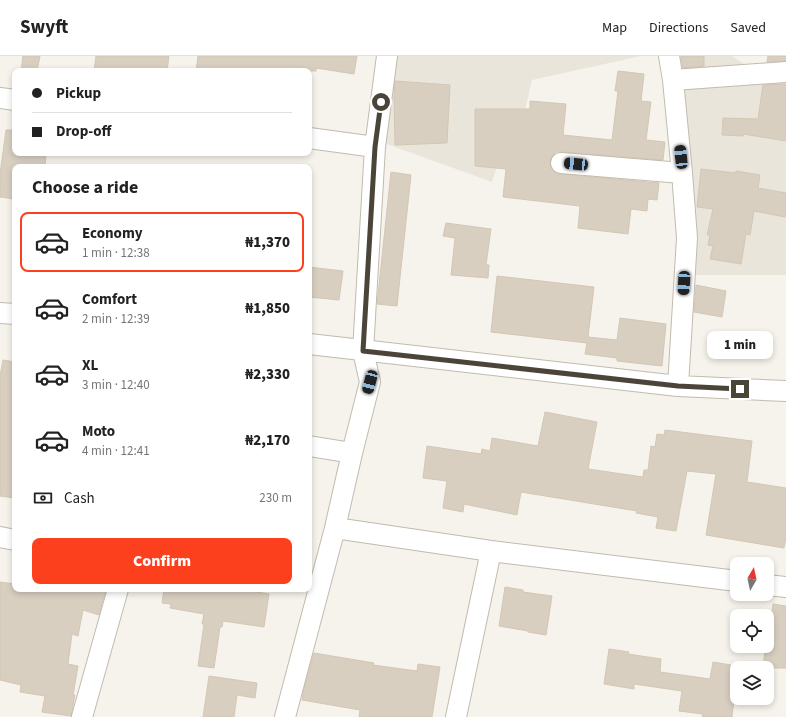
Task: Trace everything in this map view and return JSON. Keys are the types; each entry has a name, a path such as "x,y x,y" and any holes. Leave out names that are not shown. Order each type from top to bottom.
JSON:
{"street":[{"path":"285,717 335,528 370,382 363,351 375,147 387,56"},
{"path":"669,56 673,80 687,238 678,386"},
{"path":"673,80 786,72"},
{"path":"0,98 12,100"},
{"path":"312,138 375,147"},
{"path":"561,163 682,173"},
{"path":"0,313 12,314"},
{"path":"312,344 678,386 786,392"},
{"path":"312,446 352,453"},
{"path":"335,528 490,551 730,580"},
{"path":"0,537 12,539"},
{"path":"456,717 490,551"},
{"path":"774,586 786,587"},
{"path":"82,717 117,592"}],"shaded area":[{"path":"381,56 641,56 532,80 517,144 501,153 492,182 370,138"},
{"path":"663,56 733,56 758,72 786,69 786,275 692,275"}],"building":[{"path":"23,56 40,56 38,68 21,68"},
{"path":"96,56 169,56 167,68 94,68"},
{"path":"198,56 357,56 354,74 316,68 316,71 312,71 312,68 196,68"},
{"path":"681,56 704,56 704,66 683,68"},
{"path":"768,56 786,56 786,61 767,62"},
{"path":"618,71 644,74 641,101 651,102 646,140 665,142 663,160 556,152 552,156 550,162 551,168 554,172 560,174 659,183 657,200 648,199 647,211 631,209 628,234 578,228 580,206 503,197 506,169 475,166 475,109 530,109 530,101 566,104 563,135 612,140 618,91 615,91"},
{"path":"395,81 450,85 447,143 395,145"},
{"path":"786,84 786,141 743,134 743,136 722,135 723,118 758,119 763,85"},
{"path":"6,130 12,130 12,156 46,156 45,164 12,164 12,199 0,197 0,174"},
{"path":"701,169 735,173 736,171 760,175 758,188 786,193 785,217 754,211 750,235 746,234 741,264 710,259 713,246 708,245 710,235 707,235 713,209 697,207"},
{"path":"391,172 411,175 397,306 377,304"},
{"path":"446,223 491,229 486,265 489,265 488,278 451,275 455,238 443,236"},
{"path":"312,267 343,271 339,300 312,297"},
{"path":"497,276 594,287 588,337 617,340 620,318 666,324 662,366 617,361 617,358 585,354 587,343 491,332"},
{"path":"696,285 726,291 722,317 694,312"},
{"path":"3,360 12,362 12,498 0,496 0,376"},
{"path":"545,412 597,422 588,469 643,477 644,470 648,470 651,446 655,447 657,434 664,435 665,430 752,441 747,482 786,488 786,538 784,548 706,535 716,474 687,471 676,531 656,528 658,517 636,513 637,511 521,492 517,515 464,504 463,512 443,508 447,481 423,478 427,446 481,454 482,449 490,451 492,438 538,446"},
{"path":"0,582 12,584 12,592 105,592 99,615 83,610 78,636 72,634 68,664 78,666 71,716 42,712 45,696 20,692 21,685 0,680"},
{"path":"505,587 523,590 523,592 552,596 546,635 499,626"},
{"path":"164,592 257,592 269,594 264,627 223,621 222,627 220,627 214,668 198,666 204,614 170,608 171,604 162,603"},
{"path":"773,604 786,606 786,668 774,668 774,661 764,661 765,653 774,653 774,609 772,609"},
{"path":"609,649 629,652 628,654 661,659 660,672 710,679 713,662 730,665 730,705 733,705 732,717 702,717 703,714 679,711 682,691 634,684 634,689 604,684"},
{"path":"314,653 374,663 373,665 417,671 418,664 440,667 432,717 359,717 360,710 302,700"},
{"path":"209,676 257,683 255,698 237,695 234,717 203,717"}],"route":[{"path":"381,102 375,147 363,351 678,386 740,389"}]}
